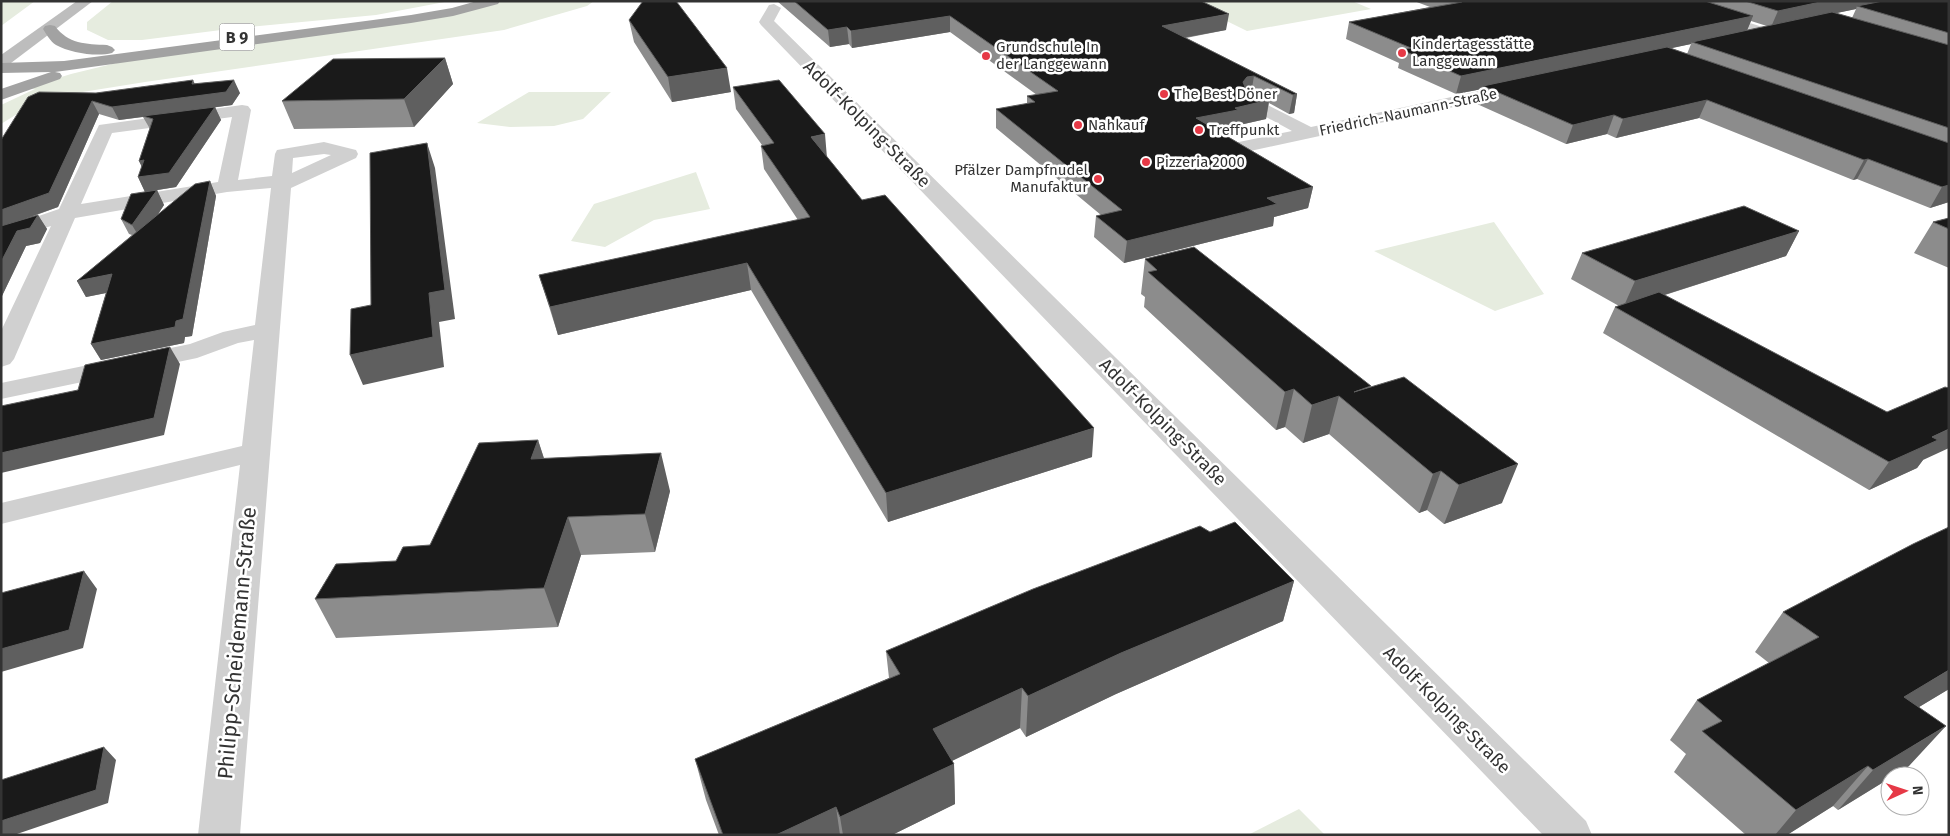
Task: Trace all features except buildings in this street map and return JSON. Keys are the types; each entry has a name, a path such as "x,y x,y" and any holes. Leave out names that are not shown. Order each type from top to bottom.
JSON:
{"highway":[{"name":"B 9","path":"2,64 359,23 430,12 471,1"},
{"path":"2,64 41,68 410,19 453,12 493,1"},
{"name":"B 9","path":"50,29 54,37 61,43 71,46 116,51"},
{"path":"1,95 102,60"}],"main road":[{"path":"2,64 86,1"}],"street":[{"path":"1666,1 1778,32 1741,40"},
{"name":"Adolf-Kolping-Straße","path":"774,8 766,22 1571,835"},
{"name":"Friedrich-Naumann-Straße","path":"1241,147 1532,85"},
{"name":"Friedrich-Naumann-Straße","path":"1250,101 1309,133"},
{"path":"1,359 105,130 242,110 226,189"},
{"name":"Philipp-Scheidemann-Straße","path":"1,236 68,213 252,185 282,183 219,835"},
{"path":"1,312 24,308"},
{"path":"199,340 232,337 267,330"},
{"path":"1,391 197,350 232,337"},
{"path":"1,514 255,452"}],"shaded area":[{"path":"1,1 35,1 1,26"},
{"path":"113,1 450,1 376,15 229,29 142,40 108,40 87,30 87,22"},
{"path":"503,1 594,1 587,6 504,30 70,94 17,114 1,124 1,105 35,89 26,88 71,74 137,58 464,12"},
{"path":"1186,1 1352,1 1371,9 1247,31"},
{"path":"529,92 611,92 583,119 554,126 510,127 477,123"},
{"path":"696,172 710,209 654,220 605,247 571,241 594,204"},
{"path":"1494,222 1544,294 1495,311 1374,251"},
{"path":"1299,809 1325,835 1248,835"}],"place":[{"name":"Kindertagesstätte Langgewann","path":"1402,53"},
{"name":"Grundschule In der Langgewann","path":"986,56"},
{"name":"The Best Döner","path":"1164,94"},
{"name":"Nahkauf","path":"1078,125"},
{"name":"Treffpunkt","path":"1199,130"},
{"name":"Pizzeria 2000","path":"1146,162"},
{"name":"Pfälzer Dampfnudel Manufaktur","path":"1098,179"}]}
